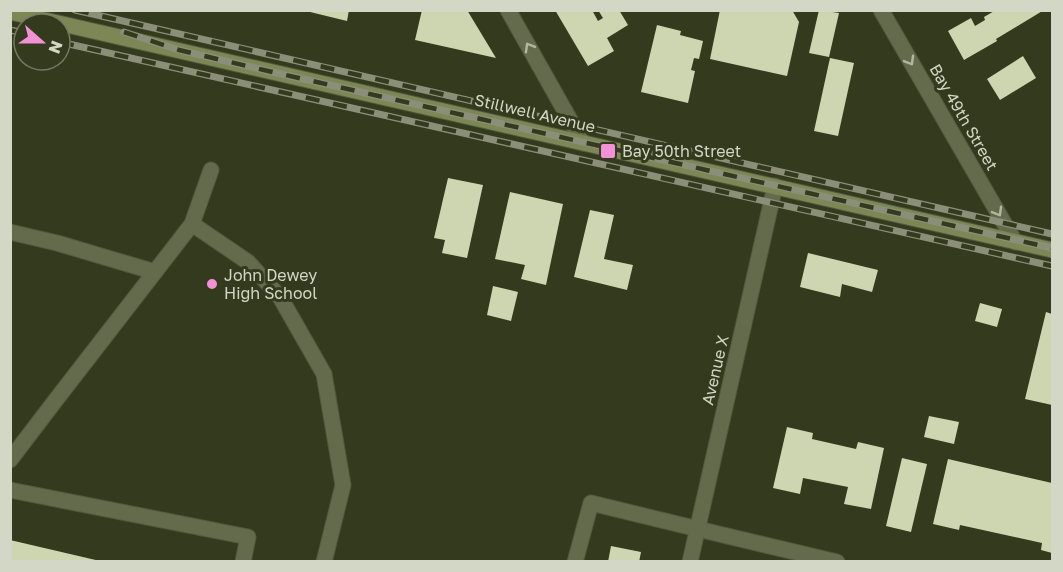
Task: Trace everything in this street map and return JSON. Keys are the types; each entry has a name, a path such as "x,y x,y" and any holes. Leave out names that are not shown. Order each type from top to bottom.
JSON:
{"main road":[{"name":"Stillwell Avenue","path":"10,12 1053,250"}],"street":[{"path":"508,10 583,143"},
{"name":"Bay 49th Street","path":"881,10 1015,242"},
{"path":"10,460 192,224 211,170"},
{"name":"Avenue X","path":"690,561 775,186"},
{"path":"192,224 248,262 280,297 324,374 343,485 324,561"},
{"path":"10,232 57,243 155,272"},
{"path":"10,490 248,537 243,561"},
{"path":"575,561 591,502 837,561"}],"building":[{"path":"302,10 349,10 347,21"},
{"path":"422,10 467,10 496,58 415,40"},
{"path":"555,10 592,10 598,21 603,18 598,10 619,10 628,25 607,38 614,51 588,66"},
{"path":"720,10 792,10 799,22 787,76 710,59"},
{"path":"819,10 839,13 829,57 809,53"},
{"path":"996,10 1044,10 964,60 948,31 971,18 975,26"},
{"path":"657,25 681,31 680,35 703,41 699,59 694,58 691,70 695,71 688,103 641,92"},
{"path":"1023,56 1036,78 1000,100 987,79"},
{"path":"830,58 854,63 838,136 814,131"},
{"path":"448,178 483,185 467,258 442,253 445,240 434,238"},
{"path":"510,192 563,204 546,285 521,279 525,265 495,259"},
{"path":"590,210 614,215 604,259 633,265 627,290 574,277"},
{"path":"808,253 878,270 872,292 842,284 840,297 800,287"},
{"path":"493,286 518,292 511,321 487,315"},
{"path":"980,303 1002,309 997,327 975,321"},
{"path":"1046,312 1052,314 1052,405 1025,399"},
{"path":"929,416 959,422 954,444 924,437"},
{"path":"787,427 813,433 812,439 856,449 858,442 884,448 871,509 844,504 848,487 803,478 800,494 773,488"},
{"path":"902,458 927,464 911,532 886,526"},
{"path":"948,459 1052,483 1052,553 1041,550 1042,543 960,525 959,530 933,524"},
{"path":"10,540 100,561 100,562 10,562"},
{"path":"611,546 641,552 639,562 608,562"}],"railway":[{"path":"75,10 1052,234"},
{"path":"124,32 179,50 268,71 1052,248"},
{"path":"72,45 1052,266"}],"place":[{"name":"Bay 50th Street","path":"608,151"},
{"name":"John Dewey High School","path":"212,284"}]}
